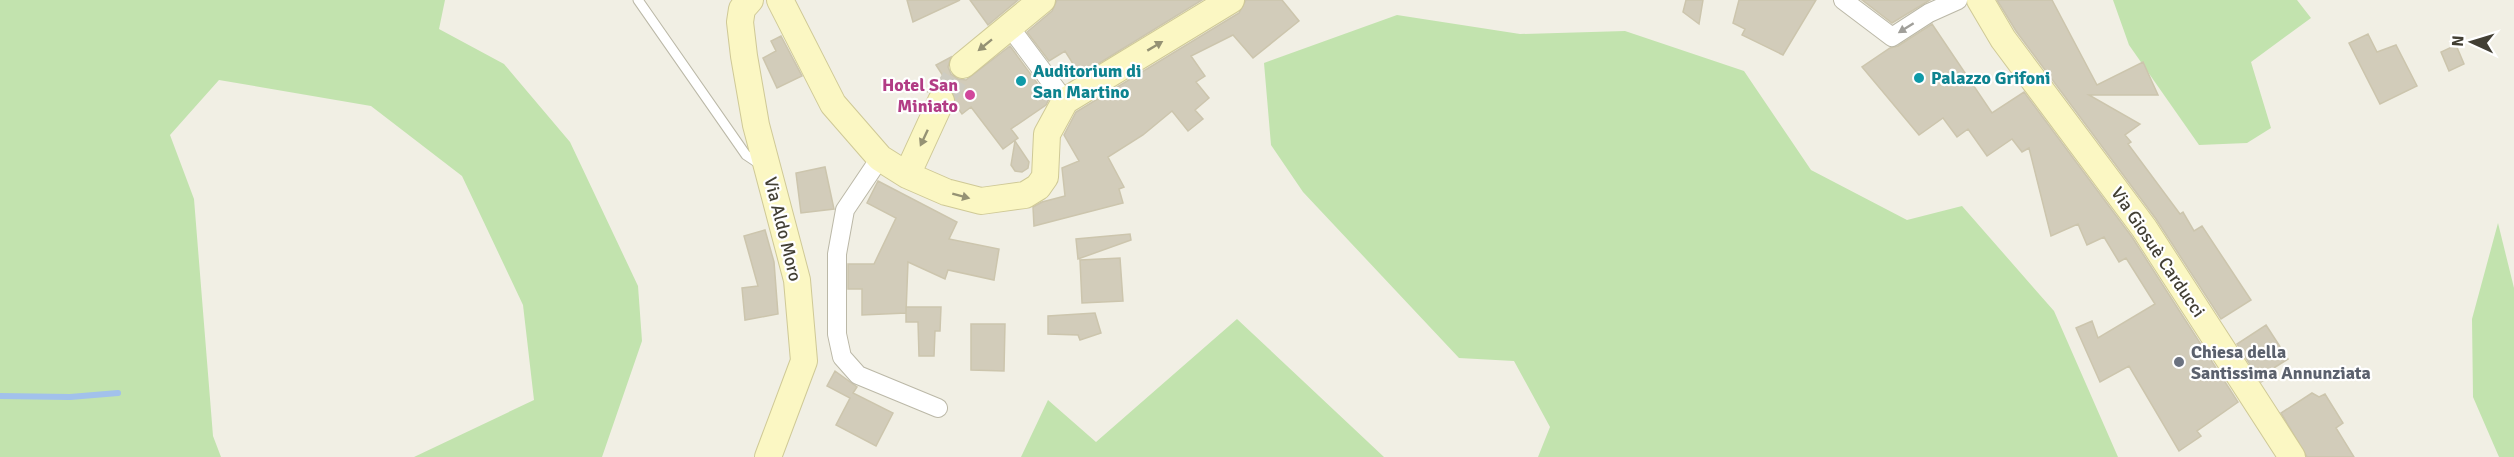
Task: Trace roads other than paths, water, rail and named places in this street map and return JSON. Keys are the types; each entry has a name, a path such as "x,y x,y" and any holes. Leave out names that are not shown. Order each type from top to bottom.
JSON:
{"main road":[{"name":"Via Aldo Moro","path":"750,0 742,9 744,56 756,125 797,280 804,361 768,457"},
{"path":"780,0 833,104 880,158 907,175 946,192 981,201 1025,195 1038,187 1045,177 1047,134 1052,120 1065,101 1231,0"},
{"path":"963,65 1042,0"},
{"name":"Via Giosuè Carducci","path":"1980,0 2002,39 2144,228 2292,457"},
{"path":"907,175 941,101"}],"street":[{"path":"1843,0 1892,37 1929,13 1958,0"},
{"path":"1009,26 1065,101"},
{"path":"880,158 845,210 837,255 837,334 842,357 858,375 938,408"}],"lane":[{"path":"638,0 746,155 768,170"}],"waterway":[{"path":"0,396 70,397 118,393"}],"tunnel":[{"path":"941,101 963,65"}],"place":[{"name":"Palazzo Grifoni","path":"1919,78"},
{"name":"Auditorium di San Martino","path":"1021,81"},
{"name":"Hotel San Miniato","path":"970,95"},
{"name":"Chiesa della Santissima Annunziata","path":"2179,362"}]}
